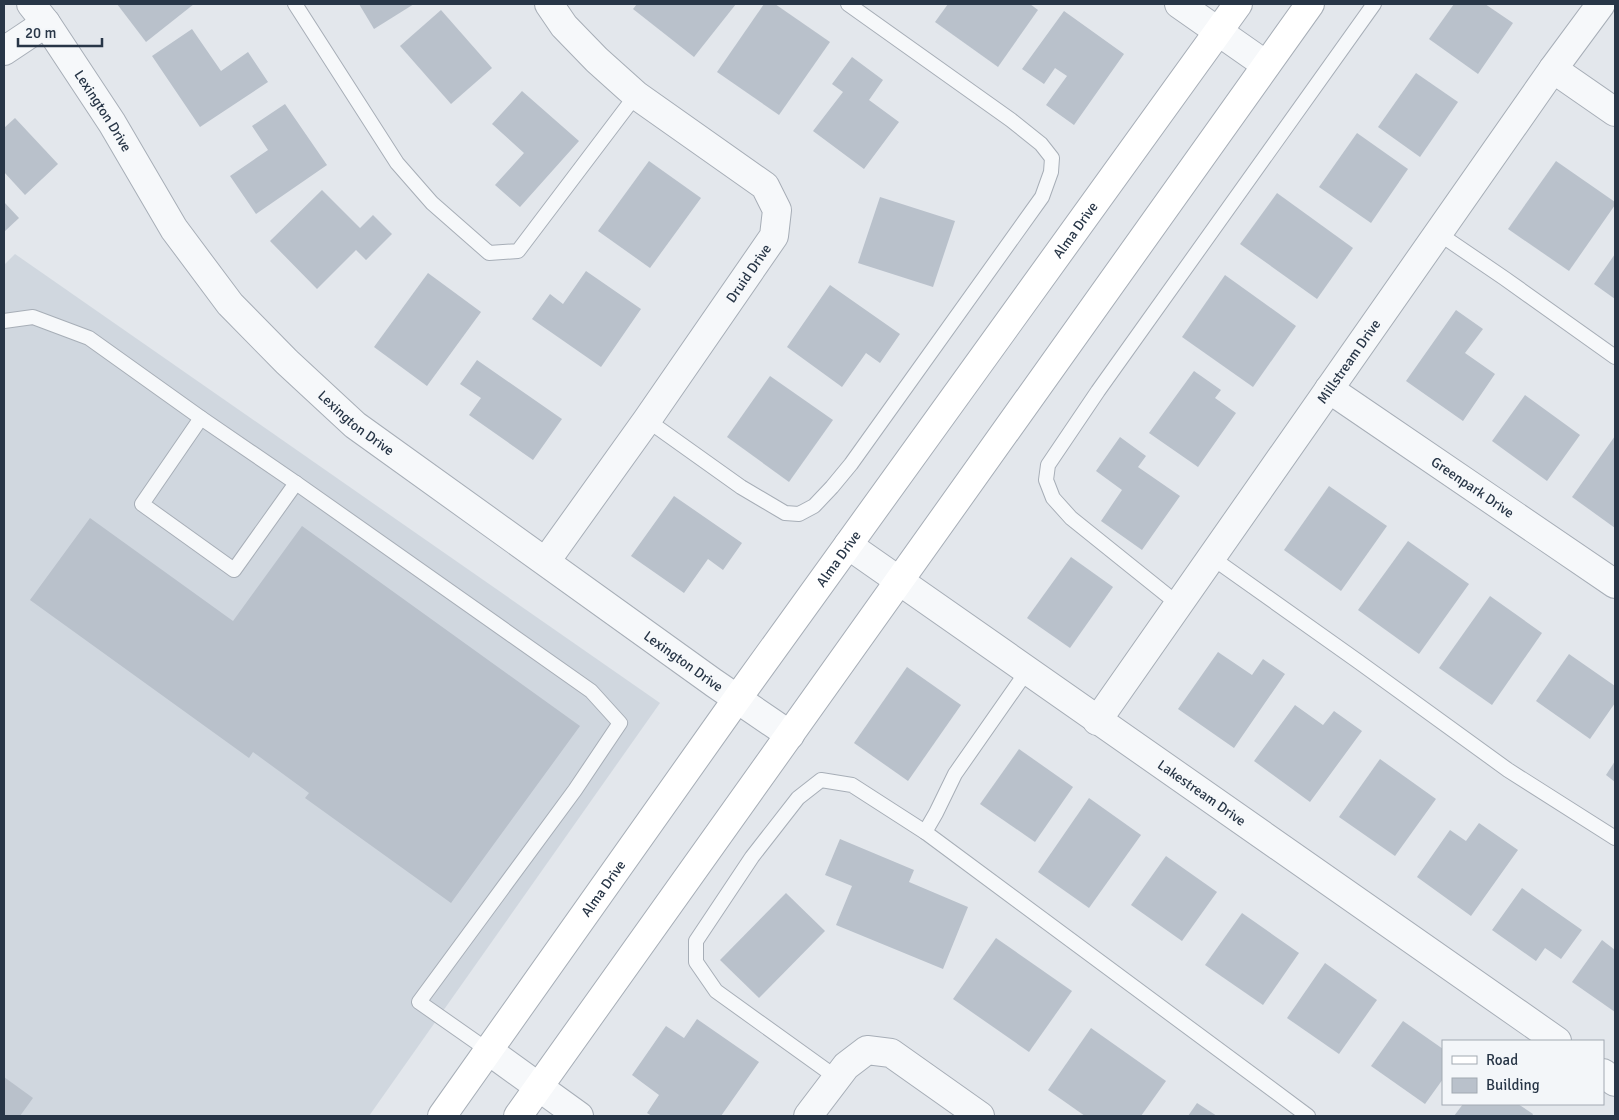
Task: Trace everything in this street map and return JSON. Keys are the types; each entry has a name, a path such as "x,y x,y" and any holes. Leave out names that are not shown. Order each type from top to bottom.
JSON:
{"main road":[{"name":"Alma Drive","path":"442,1116 737,698 1238,4"},
{"path":"518,1116 1310,4"}],"street":[{"name":"Druid Drive","path":"546,562 774,236 777,210 765,186 636,95 597,60 564,26 550,4"},
{"path":"1179,4 1266,66"},
{"name":"Millstream Drive","path":"1097,721 1553,69 1601,4"},
{"path":"4,50 38,13"},
{"name":"Lexington Drive","path":"38,13 112,123 174,229 230,304 287,362 355,425 790,735"},
{"path":"1553,69 1615,112"},
{"name":"Greenpark Drive","path":"1329,389 1615,584"},
{"name":"Lakestream Drive","path":"848,545 1556,1040"},
{"path":"808,1116 846,1066 866,1050 890,1053 980,1116"},
{"path":"489,1052 579,1116"},
{"path":"1604,1075 1615,1082"}],"lane":[{"path":"295,4 397,163 432,203 489,253 518,251 636,95"},
{"path":"647,420 741,487 785,513 799,514 814,506 832,488 851,464 1042,197 1051,172 1052,158 1041,144 1011,120 848,4"},
{"path":"1178,604 1071,518 1053,498 1046,480 1048,465 1103,383 1374,4"},
{"path":"1438,233 1615,357"},
{"path":"4,321 33,317 89,338 200,418 591,690 620,723 575,790 419,1002 489,1052"},
{"path":"200,418 142,504 234,570 296,483"},
{"path":"1211,558 1367,667 1508,770 1615,838"},
{"path":"925,832 955,774 1027,672"},
{"path":"837,1078 716,991 696,962 696,941 752,857 798,798 821,780 852,785 925,832 1308,1116"}],"shaded area":[{"path":"15,254 660,703 369,1116 4,1116 4,265"}],"building":[{"path":"117,4 194,4 146,42"},
{"path":"359,4 414,4 374,29"},
{"path":"637,4 736,4 694,57 633,9"},
{"path":"764,4 775,4 830,42 779,115 717,72"},
{"path":"948,4 1030,4 1038,10 998,67 935,22"},
{"path":"1454,4 1485,4 1513,23 1478,74 1429,39"},
{"path":"441,10 492,68 451,104 400,46"},
{"path":"1064,11 1124,54 1074,125 1046,105 1067,76 1055,68 1044,84 1022,69"},
{"path":"192,29 221,71 248,52 268,82 200,127 152,56"},
{"path":"852,57 883,80 869,100 899,122 864,169 813,131 843,92 832,84"},
{"path":"1416,73 1458,102 1420,157 1378,127"},
{"path":"522,91 579,141 520,207 495,185 524,153 492,124"},
{"path":"285,104 327,165 256,214 230,176 268,150 252,126"},
{"path":"15,118 58,164 25,195 4,172 4,128"},
{"path":"1357,133 1408,169 1371,223 1319,187"},
{"path":"649,161 701,198 650,268 598,231"},
{"path":"1556,161 1615,202 1615,205 1569,271 1508,229"},
{"path":"322,190 360,228 373,215 392,234 366,260 356,250 317,289 270,241"},
{"path":"1277,193 1353,248 1317,299 1240,244"},
{"path":"880,197 955,221 933,287 858,263"},
{"path":"4,202 19,218 4,232"},
{"path":"1615,254 1615,299 1594,284"},
{"path":"586,271 641,309 601,367 532,319 550,294 563,304"},
{"path":"428,273 481,312 427,386 374,347"},
{"path":"1225,275 1296,326 1253,387 1182,337"},
{"path":"830,285 900,334 880,363 866,353 842,387 787,347"},
{"path":"1456,310 1483,329 1465,353 1495,374 1463,421 1406,381"},
{"path":"477,360 562,419 533,460 469,415 481,398 460,384"},
{"path":"1194,371 1221,390 1215,398 1236,413 1198,467 1149,433"},
{"path":"770,376 833,420 789,482 727,437"},
{"path":"1525,395 1580,435 1547,481 1492,441"},
{"path":"1615,436 1615,528 1572,497"},
{"path":"1120,437 1146,456 1138,467 1180,496 1142,550 1101,521 1122,490 1096,471"},
{"path":"1329,486 1387,526 1341,591 1284,550"},
{"path":"674,496 742,543 723,570 708,559 684,593 631,556"},
{"path":"90,518 233,621 302,526 580,726 451,903 305,798 309,793 253,752 249,758 30,600"},
{"path":"1408,541 1469,584 1419,654 1358,610"},
{"path":"1071,557 1113,587 1070,648 1027,618"},
{"path":"1490,596 1542,633 1492,705 1439,668"},
{"path":"1218,652 1252,675 1263,659 1285,674 1234,748 1178,709"},
{"path":"1569,654 1615,686 1615,703 1590,739 1536,701"},
{"path":"907,667 961,705 908,781 854,743"},
{"path":"1295,705 1323,725 1334,711 1362,731 1310,802 1254,761"},
{"path":"1019,749 1073,787 1035,842 980,804"},
{"path":"1380,759 1436,799 1395,856 1339,817"},
{"path":"1615,761 1615,782 1606,775"},
{"path":"1089,798 1141,835 1089,908 1038,872"},
{"path":"1479,823 1518,850 1471,916 1417,877 1450,830 1466,841"},
{"path":"840,839 914,870 909,882 968,907 943,969 836,925 852,886 825,875"},
{"path":"1166,856 1217,892 1182,941 1131,905"},
{"path":"1522,888 1582,930 1561,959 1545,948 1536,961 1492,930"},
{"path":"786,893 825,931 759,998 720,960"},
{"path":"1242,913 1299,953 1263,1005 1205,965"},
{"path":"996,938 1072,991 1029,1052 953,999"},
{"path":"1602,940 1615,950 1615,1012 1572,982"},
{"path":"1325,963 1377,1000 1339,1054 1287,1018"},
{"path":"697,1019 759,1062 721,1116 652,1116 647,1113 659,1095 632,1075 666,1026 684,1038"},
{"path":"1403,1021 1442,1048 1442,1080 1425,1104 1371,1066"},
{"path":"1091,1028 1166,1081 1141,1116 1085,1116 1048,1090"},
{"path":"4,1077 33,1098 20,1116 4,1116"},
{"path":"1197,1103 1217,1116 1188,1116"},
{"path":"1462,1105 1520,1105 1533,1114 1532,1116 1454,1116"}]}
